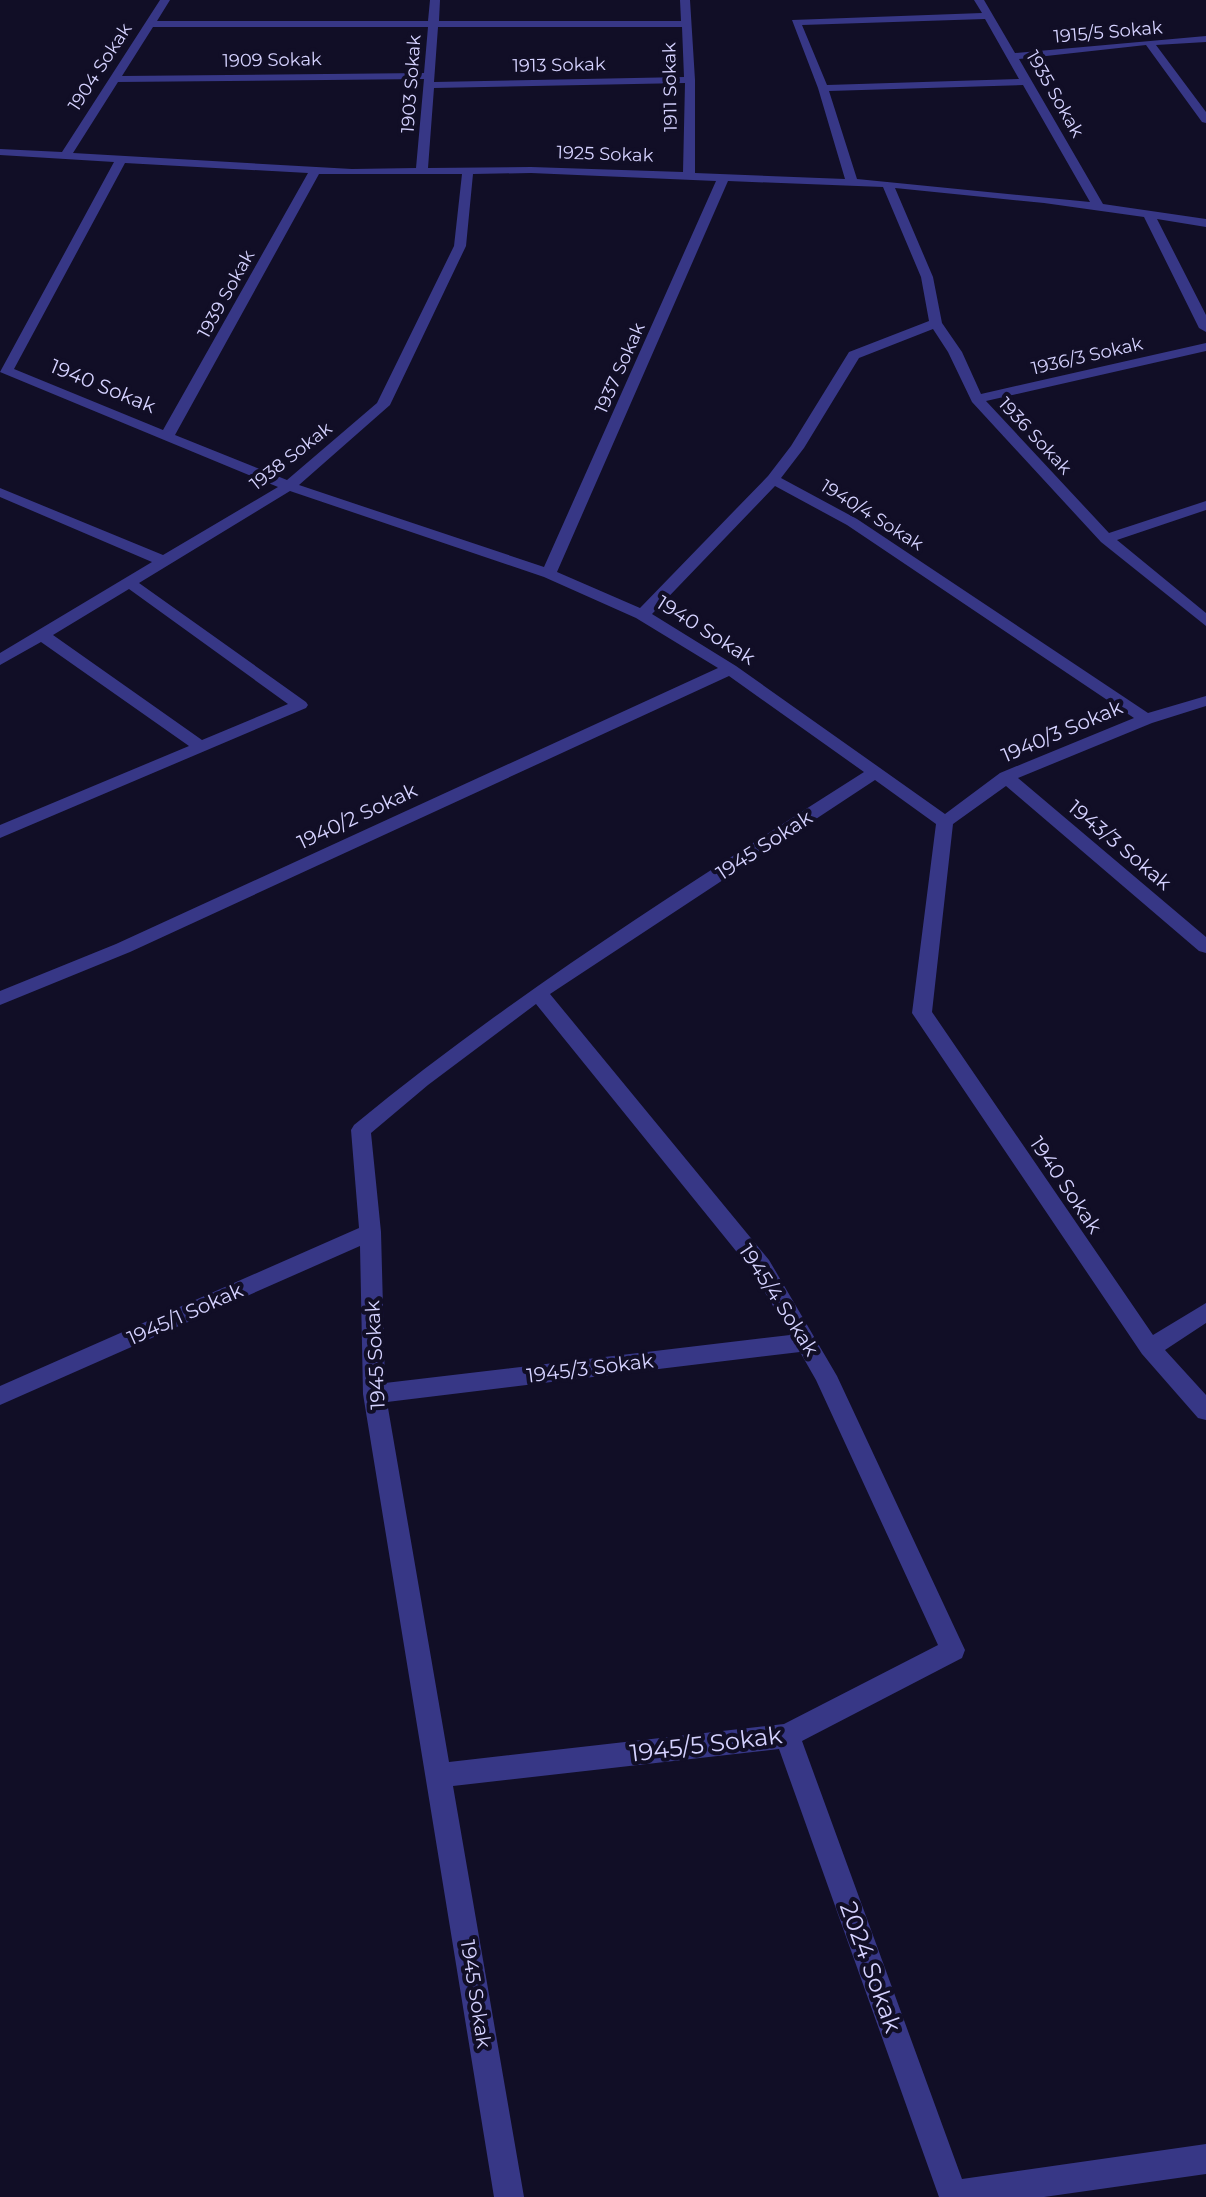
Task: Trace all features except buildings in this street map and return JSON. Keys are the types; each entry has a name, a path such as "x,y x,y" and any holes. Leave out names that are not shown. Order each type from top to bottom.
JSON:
{"street":[{"name":"1904 Sokak","path":"66,154 165,0"},
{"name":"1903 Sokak","path":"422,171 435,0"},
{"name":"1911 Sokak","path":"685,0 690,80 689,174"},
{"name":"1935 Sokak","path":"979,0 1099,207"},
{"path":"852,182 823,88 796,22 989,16"},
{"path":"149,24 687,24"},
{"name":"1915/5 Sokak","path":"1012,57 1206,39"},
{"path":"1149,42 1206,119"},
{"name":"1909 Sokak","path":"114,79 429,81"},
{"name":"1913 Sokak","path":"429,81 690,80"},
{"path":"823,88 1027,82"},
{"name":"1925 Sokak","path":"0,152 316,169 689,174 887,184 1099,207 1206,223"},
{"name":"1940 Sokak","path":"122,157 3,371 289,486 549,574 642,615 730,669 945,822 922,1013 1150,1348 1206,1411"},
{"name":"1939 Sokak","path":"167,436 316,169"},
{"name":"1938 Sokak","path":"0,660 289,486 383,405 460,246 468,170"},
{"name":"1937 Sokak","path":"549,574 724,176"},
{"name":"1936 Sokak","path":"887,184 927,277 936,323 955,352 977,399 1106,539 1206,621"},
{"path":"1148,214 1206,328"},
{"path":"642,615 773,479 797,448 854,355 936,323"},
{"name":"1936/3 Sokak","path":"977,399 1206,347"},
{"name":"1940/4 Sokak","path":"773,479 852,522 1146,719"},
{"path":"0,492 166,562"},
{"path":"1106,539 1206,505"},
{"path":"0,832 300,705 130,583"},
{"path":"42,635 201,747"},
{"name":"1940/2 Sokak","path":"0,998 123,948 730,669"},
{"name":"1940/3 Sokak","path":"945,822 1006,777 1146,719 1206,701"},
{"name":"1945 Sokak","path":"509,2197 374,1394 370,1232 361,1130 414,1084 538,993 876,772"},
{"name":"1943/3 Sokak","path":"1006,777 1206,947"},
{"name":"1945/4 Sokak","path":"538,993 761,1266 826,1376 953,1650"},
{"name":"1945/1 Sokak","path":"0,1396 370,1232"},
{"path":"1150,1348 1206,1312"},
{"name":"1945/3 Sokak","path":"374,1394 807,1342"},
{"name":"1945/5 Sokak","path":"440,1775 787,1736 953,1650"},
{"name":"2024 Sokak","path":"787,1736 954,2196"},
{"path":"954,2196 1206,2159"}]}
